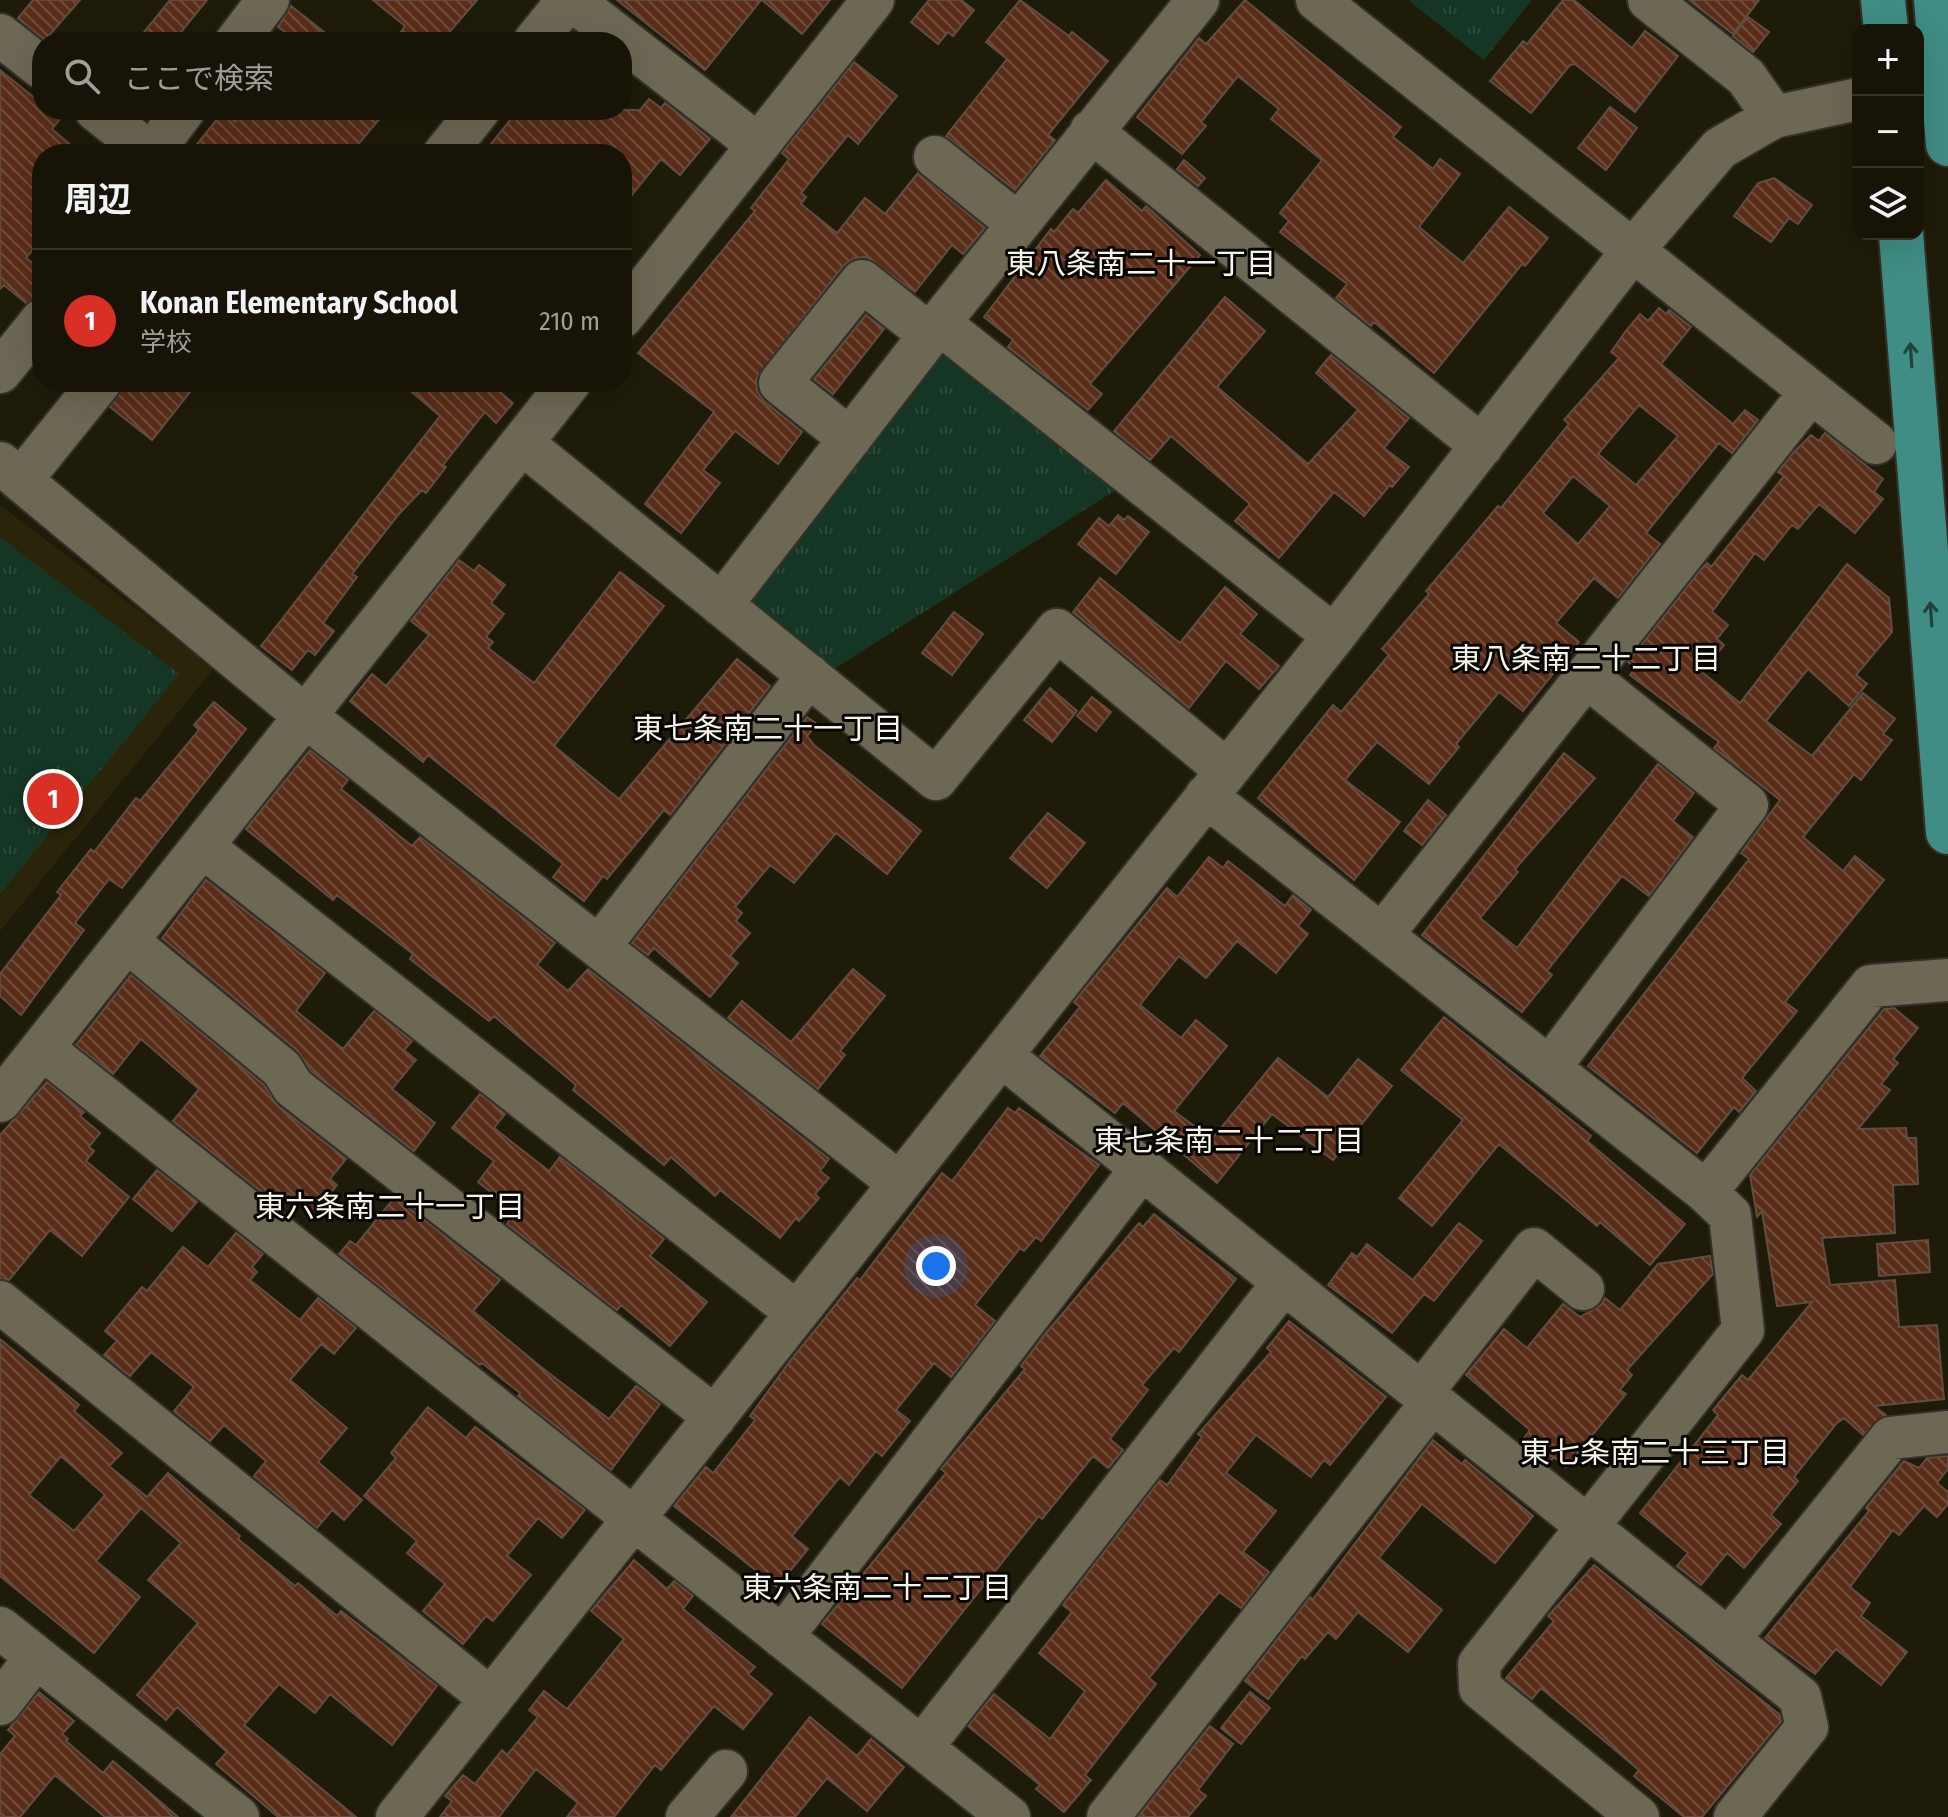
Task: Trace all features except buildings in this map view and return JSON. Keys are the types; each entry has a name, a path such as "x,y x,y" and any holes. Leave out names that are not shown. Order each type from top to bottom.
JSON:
{"main road":[{"path":"1883,0 1885,24"},
{"path":"1936,0 1931,90 1948,144"},
{"path":"1901,240 1948,832"}],"street":[{"path":"244,32 268,0"},
{"path":"543,32 570,0 611,32"},
{"path":"632,304 873,0"},
{"path":"721,605 934,329 1198,0"},
{"path":"1317,0 1876,443"},
{"path":"1649,0 1746,77 1774,117"},
{"path":"0,35 32,60"},
{"path":"632,48 758,145"},
{"path":"397,1817 1334,636 1633,250 1720,148 1774,117 1852,100"},
{"path":"108,120 138,144"},
{"path":"158,144 176,120"},
{"path":"452,144 471,120"},
{"path":"1091,131 1482,446"},
{"path":"935,157 1018,224"},
{"path":"850,439 780,383 862,281 934,329 1334,636"},
{"path":"0,372 32,332"},
{"path":"90,392 10,472 305,716 899,1183"},
{"path":"0,1101 562,392"},
{"path":"1382,935 1810,393"},
{"path":"522,443 936,779 1057,630 1216,783 1382,935 1706,1192 1730,1215 1743,1330 1479,1664 1480,1688 1638,1817"},
{"path":"599,947 809,675"},
{"path":"1550,1067 1747,805 1586,676"},
{"path":"202,846 796,1312"},
{"path":"127,941 282,1069 293,1087 715,1417"},
{"path":"1706,1192 1871,986 1948,980"},
{"path":"42,1048 632,1521 1009,1817"},
{"path":"1002,1056 1800,1697 1807,1727 1735,1817"},
{"path":"782,1637 1142,1168"},
{"path":"1108,1817 1427,1397 1534,1249 1583,1289"},
{"path":"922,1747 1284,1282"},
{"path":"0,1302 491,1699"},
{"path":"1729,1639 1891,1438 1948,1432"},
{"path":"0,1628 238,1817"},
{"path":"0,1704 36,1657"},
{"path":"687,1817 726,1771"}],"shaded area":[{"path":"0,505 214,668 0,931"}],"green space":[{"path":"1408,0 1532,0 1484,60"},
{"path":"943,351 1119,488 834,669 749,598"},
{"path":"0,537 179,674 0,894"}],"place":[{"name":"Konan Elementary School","path":"53,799"}],"district":[{"name":"東八条南二十一丁目","path":"1141,264"},
{"name":"東八条南二十二丁目","path":"1586,659"},
{"name":"東七条南二十一丁目","path":"768,729"},
{"name":"東七条南二十二丁目","path":"1229,1141"},
{"name":"東六条南二十一丁目","path":"390,1207"},
{"name":"東七条南二十三丁目","path":"1655,1453"},
{"name":"東六条南二十二丁目","path":"877,1588"}]}
